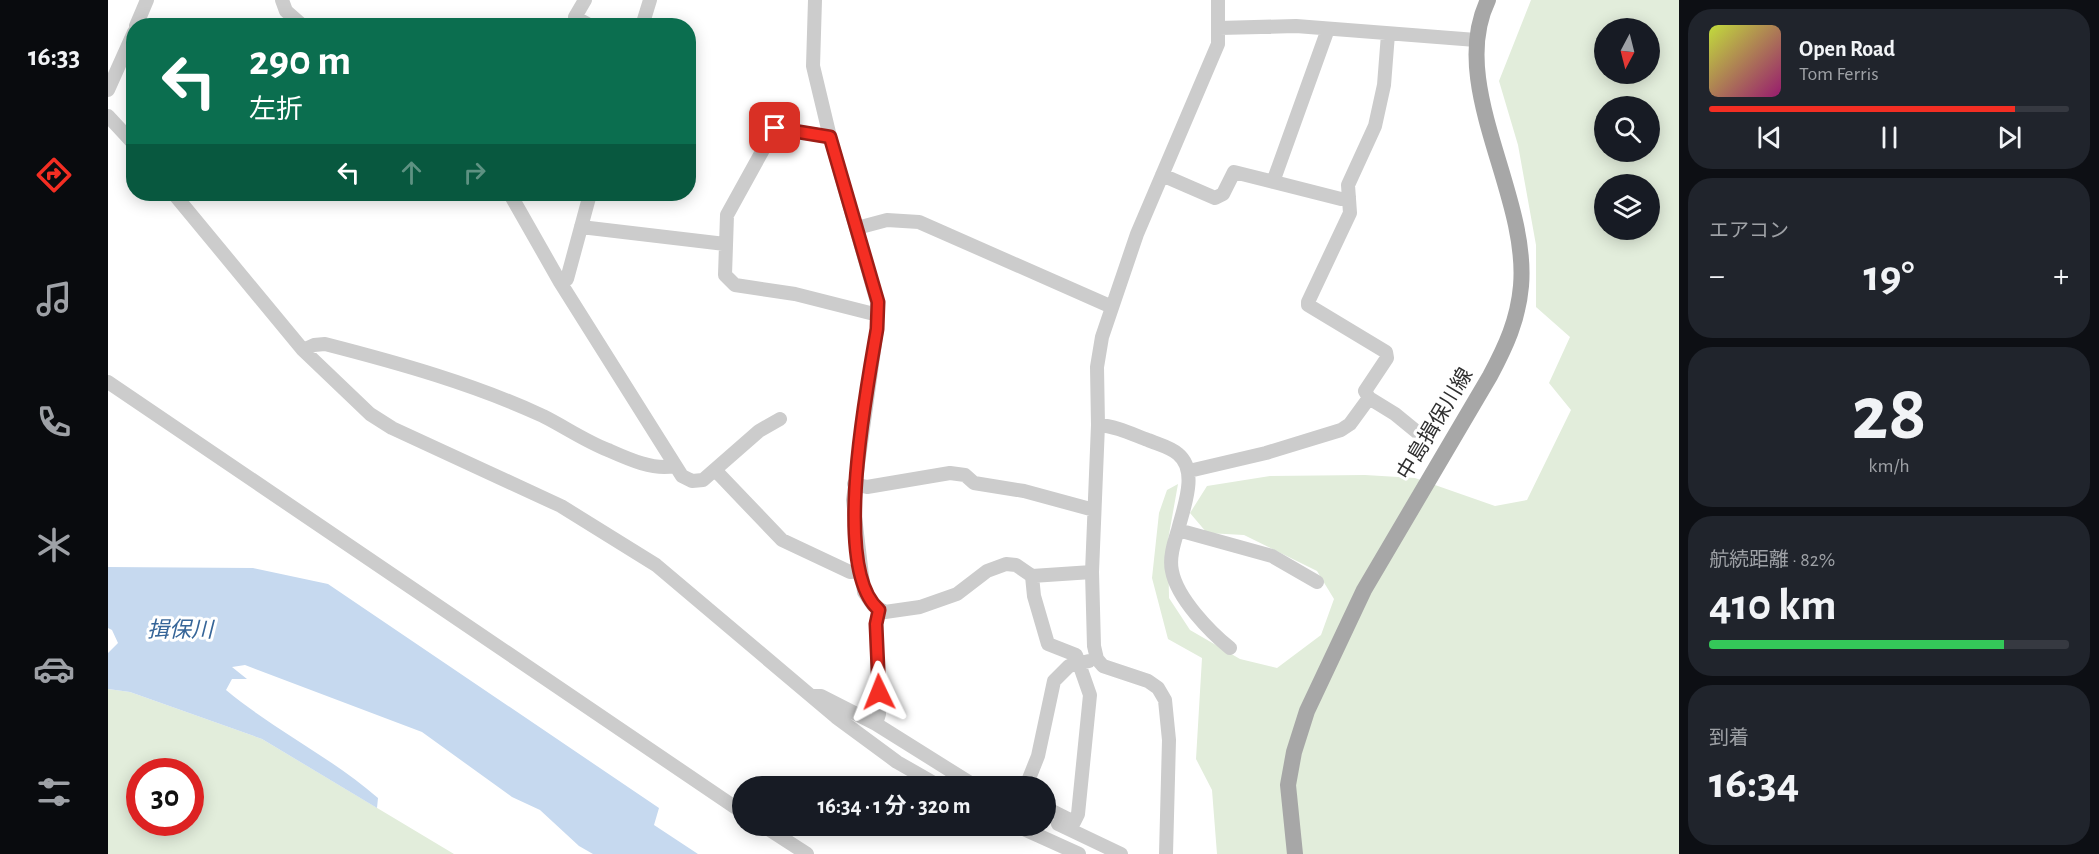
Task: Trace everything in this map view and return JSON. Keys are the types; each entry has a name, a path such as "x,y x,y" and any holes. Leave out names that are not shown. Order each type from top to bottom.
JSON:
{"main road":[{"name":"中島揖保川線","path":"1295,854 1288,785 1294,752 1307,711 1364,590 1490,376 1509,340 1517,314 1521,283 1519,248 1505,176 1480,92 1476,40 1481,15 1488,0"}],"street":[{"path":"139,18 147,0"},
{"path":"282,0 286,11 294,18"},
{"path":"577,18 575,17 585,0"},
{"path":"644,18 650,0"},
{"path":"815,0 813,66 830,137 878,302 853,500 864,592 879,610 885,612 920,607 957,594 987,571 1006,564 1016,565 1032,576 1092,572"},
{"path":"1097,659 1092,572 1098,425 1096,388 1099,350 1143,219 1218,44 1218,0"},
{"path":"1219,28 1275,26 1476,40"},
{"path":"1273,182 1328,29"},
{"path":"1388,34 1384,85 1375,126 1348,185 1350,213 1308,305 1386,352 1387,358 1365,392 1369,398 1418,432"},
{"path":"108,90 126,50"},
{"path":"108,116 126,135"},
{"path":"830,137 775,128 727,215 725,275 735,285 795,294 878,315"},
{"path":"1162,175 1215,198 1223,194 1234,172 1341,199 1349,197"},
{"path":"180,201 303,350 370,414 392,428 561,506 656,565 703,602 809,696 897,762 922,776"},
{"path":"514,201 560,282 682,476 692,481 703,480 759,431 780,419"},
{"path":"560,282 567,279 588,201"},
{"path":"857,228 886,220 920,222 1112,307"},
{"path":"581,227 725,244"},
{"path":"303,350 314,345 326,344 402,363 545,417 584,440 624,458 661,467 674,466"},
{"path":"108,382 732,805"},
{"path":"1189,471 1266,453 1341,430 1350,424 1369,398"},
{"path":"1098,425 1110,425 1166,447 1178,454 1189,471 1172,571 1177,584 1208,630 1230,648"},
{"path":"716,471 782,540 850,572 860,571"},
{"path":"854,484 867,487 950,472 965,476 974,483 1024,491 1094,510"},
{"path":"1178,530 1272,556 1317,582"},
{"path":"1032,576 1034,596 1048,644 1076,655 1081,663 1089,695 1078,814 1074,822 1056,813"},
{"path":"876,724 879,714 876,624 879,610"},
{"path":"1030,776 1038,756 1054,681 1069,666 1097,659 1113,670 1135,675 1148,681 1158,688 1165,700 1169,740 1166,854"},
{"path":"809,696 821,696 876,724 959,776"},
{"path":"1056,823 1121,854"},
{"path":"779,836 807,854"},
{"path":"1039,836 1079,854"}],"green space":[{"path":"1531,0 1679,0 1679,854 1217,854 1212,790 1196,759 1202,658 1168,639 1152,578 1159,513 1167,490 1178,484 1168,540 1169,598 1190,630 1240,659 1277,668 1321,635 1334,599 1317,571 1244,535 1207,533 1190,513 1207,486 1270,476 1365,475 1415,478 1495,506 1527,500 1571,410 1549,383 1570,337 1536,307 1536,245 1518,145 1499,81"},
{"path":"108,689 130,692 262,739 454,854 108,854"}],"water":[{"name":"揖保川","path":"108,567 253,568 328,584 659,808 654,825 698,854 593,854 579,846 540,810 512,797 422,732 245,665 232,667 247,679 232,679 226,690 263,718 360,783 378,798 377,808 262,739 130,692 108,689 108,653 118,643 112,630 108,628"}],"route":[{"path":"775,128 824,138 830,137 878,302 877,329 865,400 853,500 864,592 879,610 876,624 879,692"}]}
